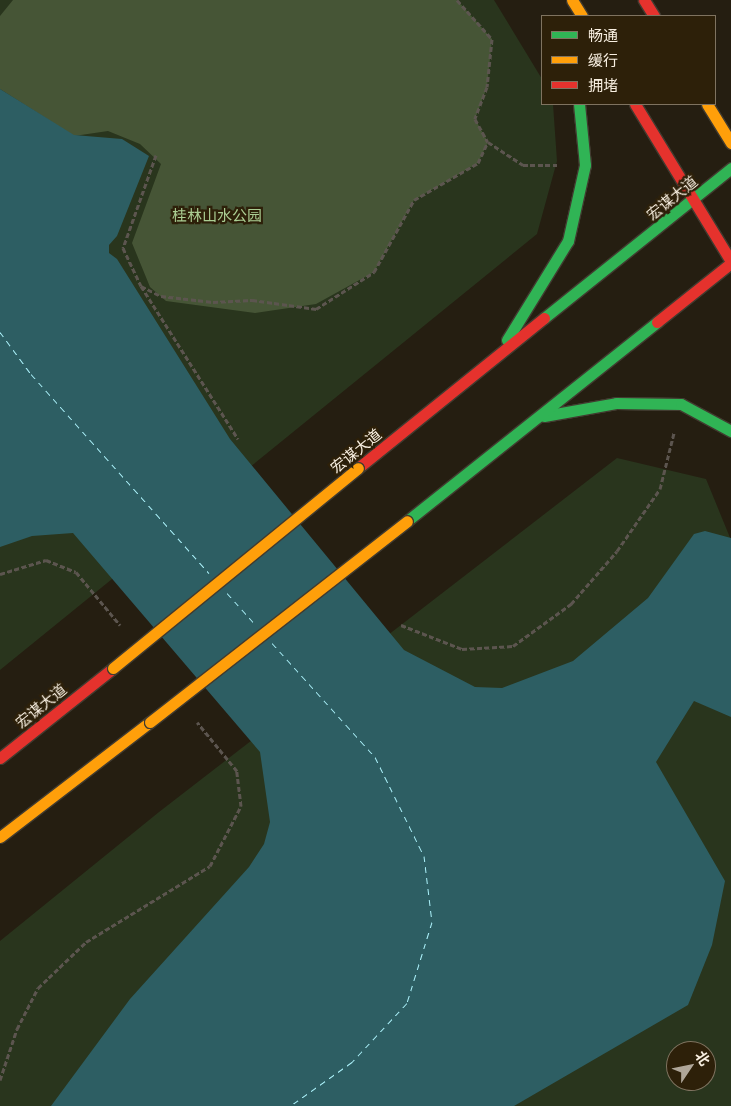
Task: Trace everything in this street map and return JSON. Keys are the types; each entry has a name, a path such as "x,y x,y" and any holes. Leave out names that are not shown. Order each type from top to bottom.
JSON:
{"main road":[{"path":"572,0 581,15"},
{"path":"644,0 653,15"},
{"path":"496,356 568,241 585,165 579,105"},
{"path":"0,838 542,416 731,262 636,105"},
{"path":"708,105 731,144"},
{"name":"宏谋大道","path":"0,758 496,356 694,200 731,168"},
{"path":"542,416 616,403 682,404 731,431"}],"path":[{"path":"457,0 492,39 487,87 475,119 488,142 523,165 585,165"},
{"path":"141,286 161,296 213,302 252,300 316,309 374,272 414,200 478,163 488,142"},
{"path":"156,155 123,248 141,286 238,439"},
{"path":"401,625 462,649 513,646 571,604 617,551 660,489 682,404"},
{"path":"0,574 46,560 76,572 126,633"},
{"path":"0,1080 16,1029 38,988 86,942 210,866 241,806 237,771 194,717"}],"green space":[{"name":"桂林山水公园","path":"0,0 494,0 541,77 541,105 553,105 557,161 537,234 0,670"},
{"path":"13,0 457,0 492,39 487,87 475,119 488,142 478,163 414,200 374,272 316,304 255,313 166,301 150,287 132,243 161,164 140,144 108,131 74,136 0,89 0,16"},
{"path":"617,458 706,479 731,540 731,1106 0,1106 0,941 159,812"}],"water":[{"path":"0,89 74,135 122,139 149,156 117,236 109,245 109,253 117,259 230,439 404,650 475,687 502,688 573,661 648,598 694,534 705,531 731,538 731,717 694,701 656,762 725,881 712,945 688,1005 514,1106 51,1106 130,999 249,867 264,844 270,822 260,752 73,533 32,536 0,547"}],"ferry route":[{"path":"0,332 31,374 209,573"},
{"path":"227,593 254,623"},
{"path":"272,643 375,757 424,856 432,922 407,1003 352,1062 290,1106"}],"traffic: fast":[{"path":"507,340 568,241 585,165 579,105"},
{"path":"544,318 731,168"},
{"path":"407,521 657,322"},
{"path":"544,416 616,403 681,404 731,431"}],"traffic: slow":[{"path":"572,0 581,15"},
{"path":"708,105 731,143"},
{"path":"113,668 358,468"},
{"path":"150,722 407,521"},
{"path":"0,837 150,722"}],"traffic: jam":[{"path":"644,0 653,15"},
{"path":"636,105 731,261"},
{"path":"657,322 731,263"},
{"path":"358,468 544,318"},
{"path":"0,758 113,668"}]}
